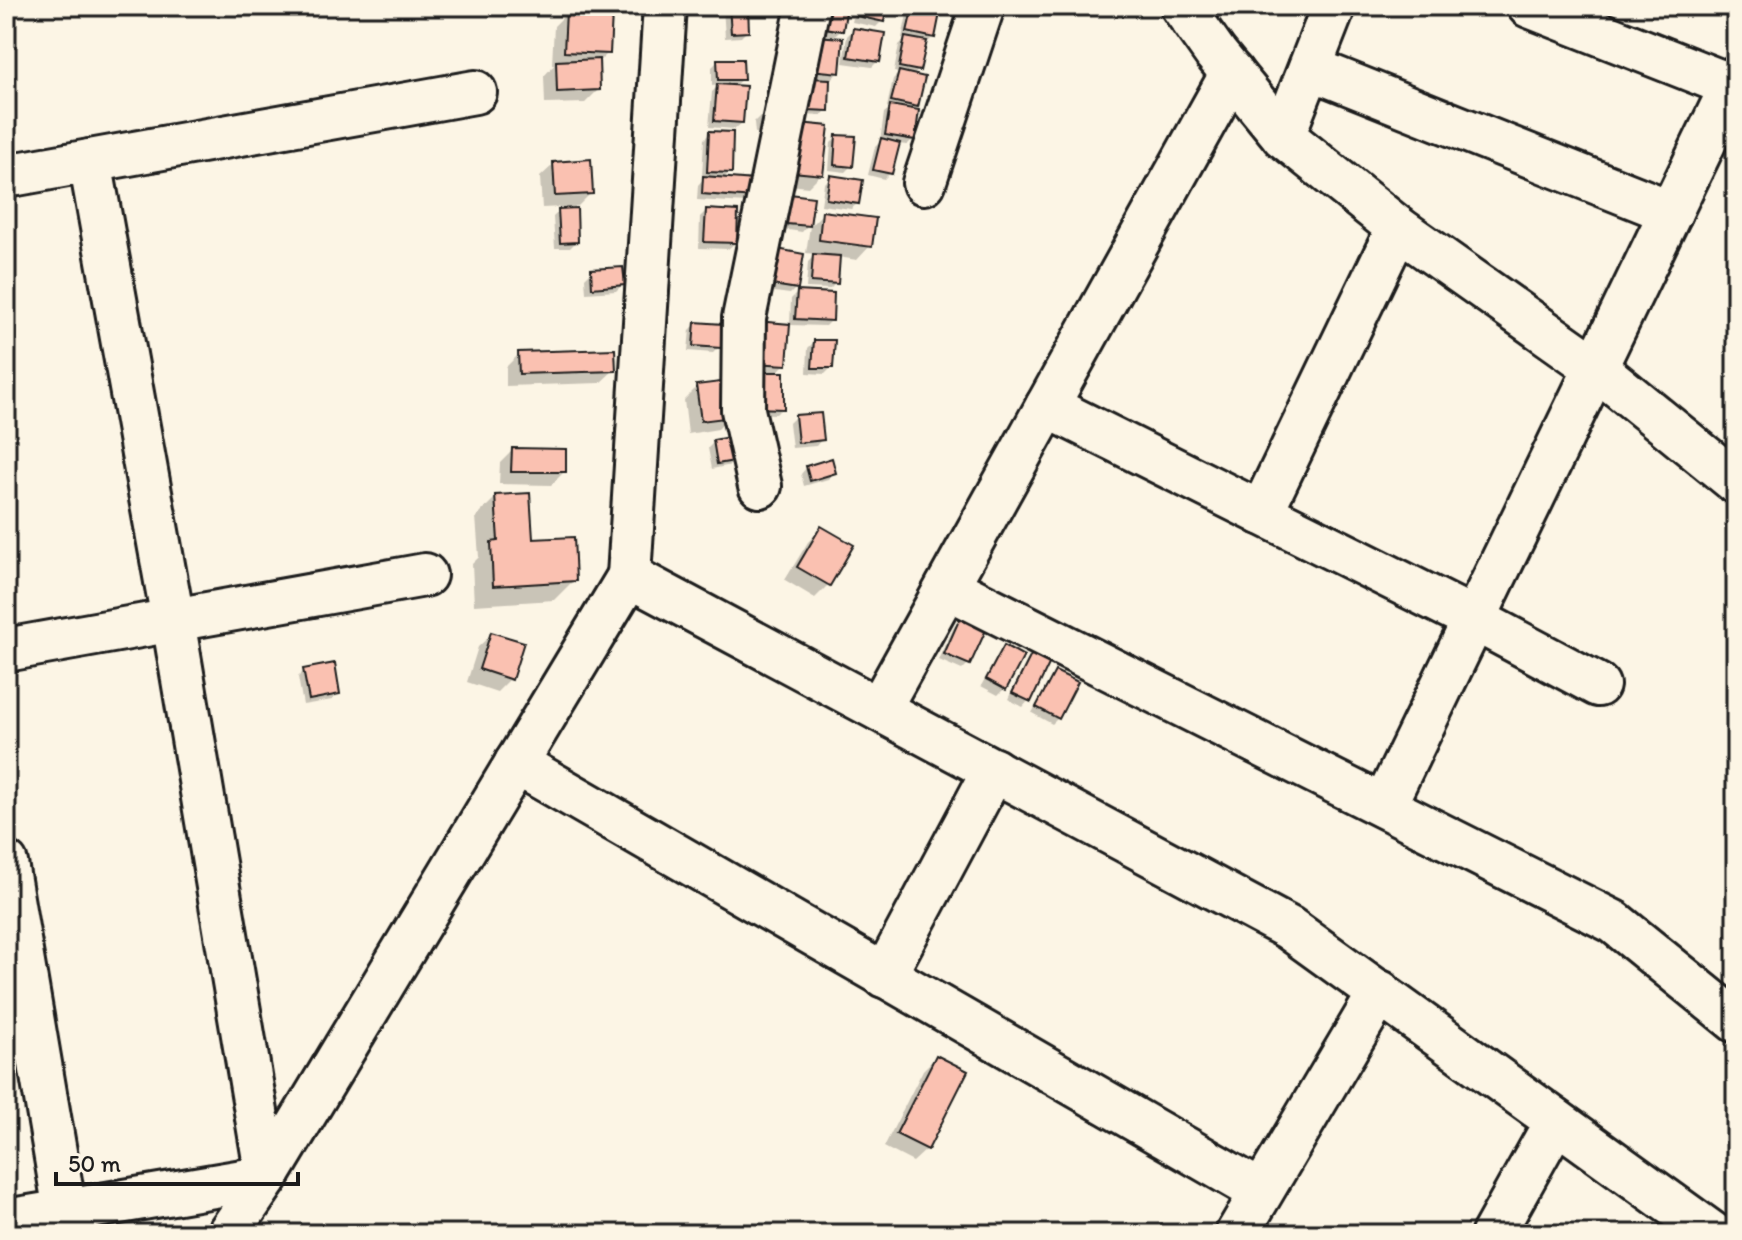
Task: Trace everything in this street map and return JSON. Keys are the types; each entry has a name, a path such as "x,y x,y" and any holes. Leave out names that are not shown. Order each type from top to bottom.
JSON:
{"street":[{"path":"228,1234 267,1177 629,576 665,6"},
{"path":"760,486 743,410 744,318 808,6"},
{"path":"924,183 983,6"},
{"path":"1182,6 1283,136 1398,228 1596,368 1736,482"},
{"path":"1283,136 1334,6"},
{"path":"1384,806 1734,81 1529,6"},
{"path":"1310,68 1671,212"},
{"path":"879,709 1232,73"},
{"path":"6,176 475,92"},
{"path":"90,161 173,620 267,1177"},
{"path":"1261,513 1398,228"},
{"path":"1047,406 1474,619 1598,685"},
{"path":"7,647 425,575"},
{"path":"629,576 1289,928 1713,1234"},
{"path":"947,587 1614,922 1736,1021"},
{"path":"516,763 1261,1192"},
{"path":"884,976 994,770"},
{"path":"6,863 65,1211"},
{"path":"1237,1234 1380,992"},
{"path":"1493,1234 1556,1121"},
{"path":"6,1221 267,1177"}],"building":[{"path":"729,6 748,6 749,32 731,33"},
{"path":"809,6 847,6 843,31 806,25"},
{"path":"860,6 887,6 884,22 857,16"},
{"path":"913,6 941,8 935,38 907,32"},
{"path":"566,11 612,13 610,54 564,52"},
{"path":"853,28 885,33 880,62 848,57"},
{"path":"814,36 843,38 840,73 810,70"},
{"path":"905,37 927,41 920,71 899,67"},
{"path":"599,59 600,90 557,92 556,61"},
{"path":"717,59 743,59 744,80 718,80"},
{"path":"899,71 925,77 918,107 891,101"},
{"path":"810,78 830,79 829,111 808,110"},
{"path":"717,84 746,86 743,123 714,121"},
{"path":"890,105 919,110 915,140 885,135"},
{"path":"799,123 829,126 823,175 793,172"},
{"path":"709,131 733,132 732,173 707,172"},
{"path":"836,135 856,136 853,167 834,165"},
{"path":"881,138 900,143 892,174 873,170"},
{"path":"591,159 593,194 555,196 553,162"},
{"path":"830,175 863,180 859,204 826,199"},
{"path":"703,176 755,180 754,198 702,194"},
{"path":"790,194 814,197 810,226 787,224"},
{"path":"577,208 578,242 560,243 558,209"},
{"path":"706,209 738,211 737,243 704,242"},
{"path":"822,211 876,218 872,247 819,240"},
{"path":"777,249 804,254 798,289 772,285"},
{"path":"813,254 840,256 838,284 811,282"},
{"path":"623,267 625,285 592,288 591,269"},
{"path":"797,291 834,293 833,321 795,319"},
{"path":"756,321 790,324 787,365 753,363"},
{"path":"695,322 723,324 721,348 693,346"},
{"path":"814,340 835,340 833,368 812,368"},
{"path":"615,349 616,371 519,374 518,352"},
{"path":"752,372 784,372 784,409 752,408"},
{"path":"728,381 733,417 701,421 696,385"},
{"path":"821,413 824,440 798,443 795,415"},
{"path":"735,436 740,460 717,464 713,440"},
{"path":"512,448 566,449 566,472 511,472"},
{"path":"832,458 836,473 810,481 806,466"},
{"path":"530,493 533,539 574,537 576,581 493,586 491,542 498,541 495,495"},
{"path":"821,526 854,545 830,586 797,567"},
{"path":"960,618 986,630 970,665 944,654"},
{"path":"491,632 524,642 512,680 479,669"},
{"path":"1004,645 1024,656 1006,690 986,679"},
{"path":"1033,651 1051,660 1031,702 1012,693"},
{"path":"335,663 340,694 309,700 303,669"},
{"path":"1055,671 1078,682 1059,719 1036,707"},
{"path":"936,1055 968,1071 928,1150 896,1134"}]}
